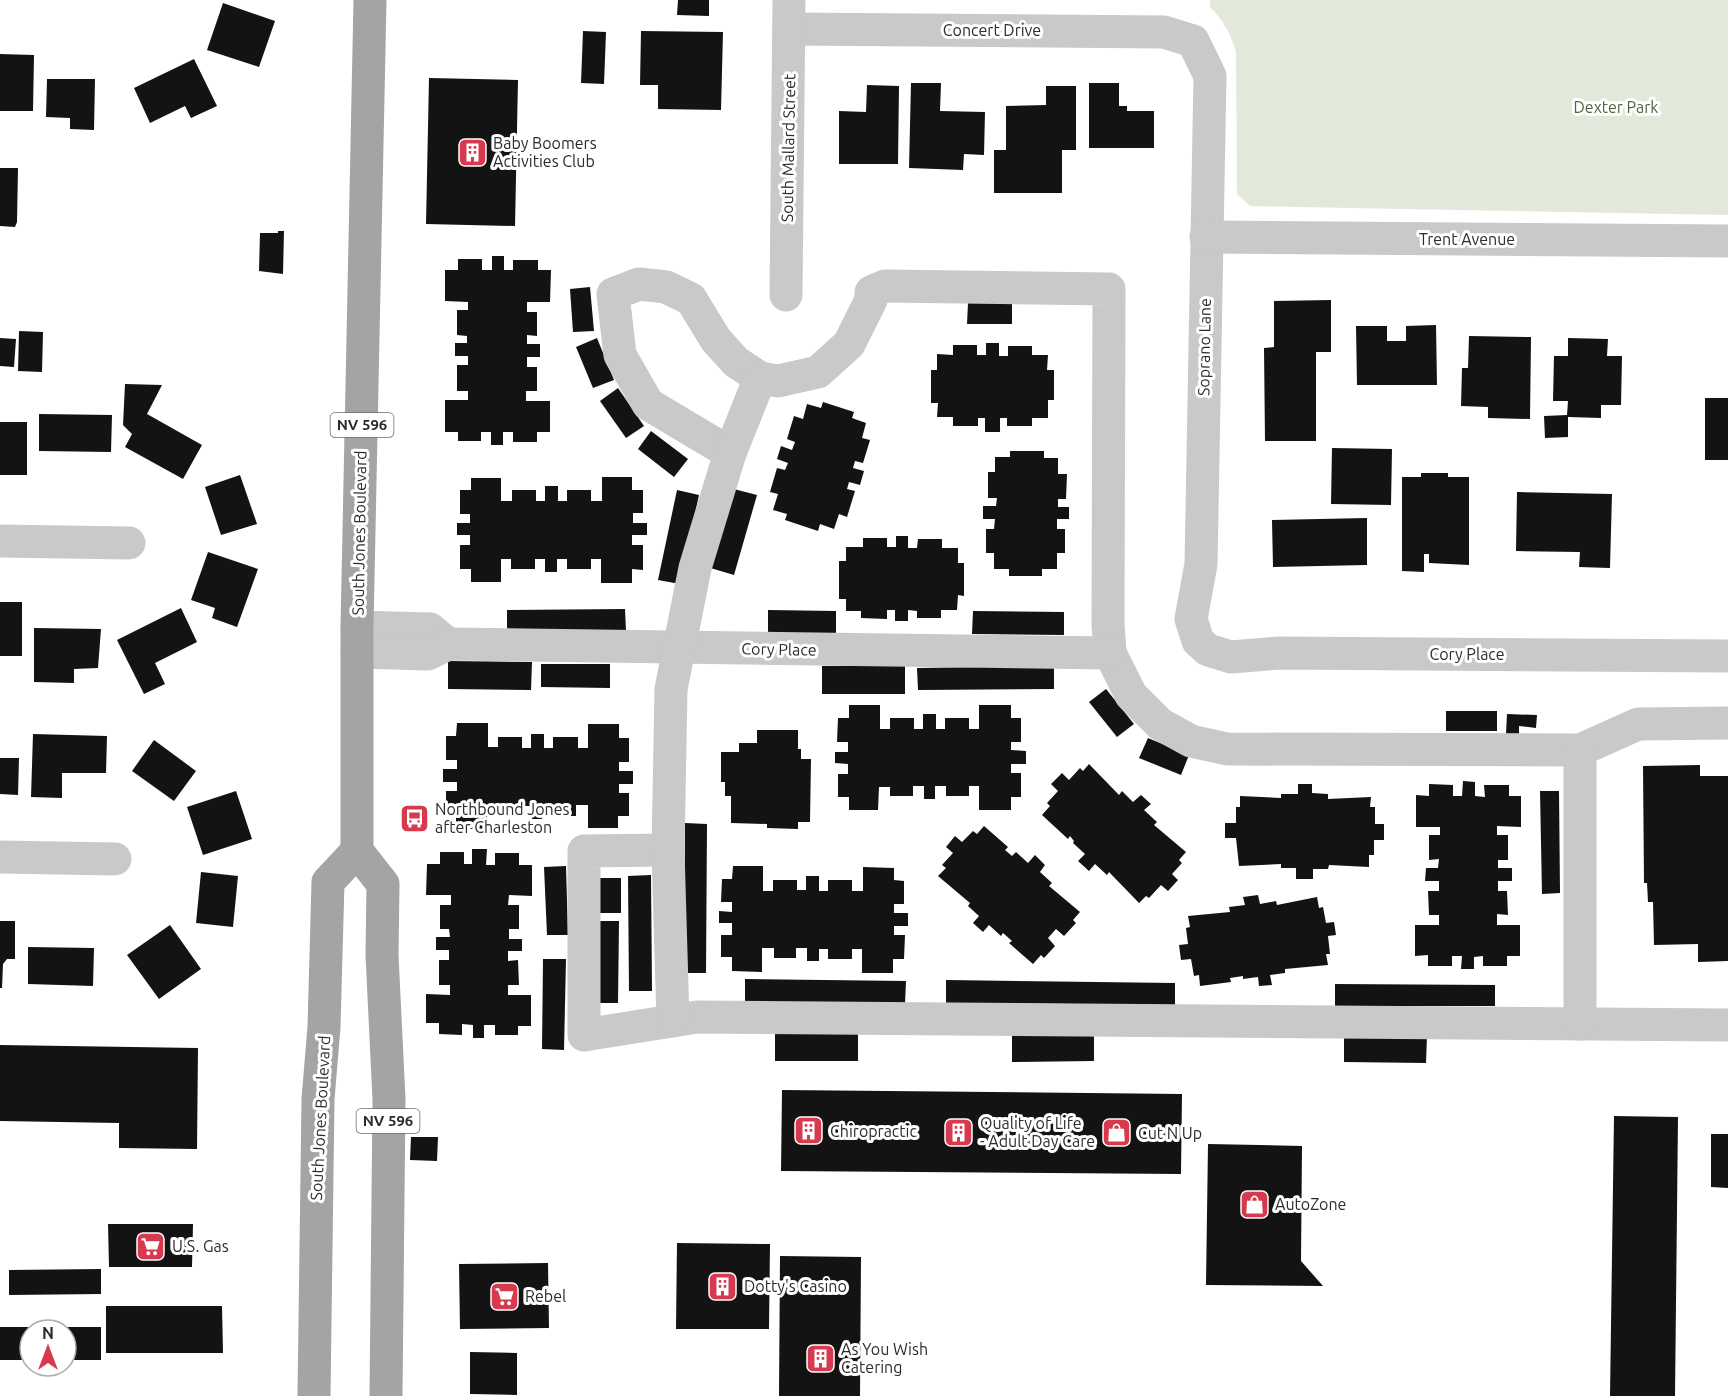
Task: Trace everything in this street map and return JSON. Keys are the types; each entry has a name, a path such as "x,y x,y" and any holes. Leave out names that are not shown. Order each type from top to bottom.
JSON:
{"main road":[{"name":"South Jones Boulevard","path":"314,1396 317,1144 324,1027 328,882 357,851 357,639 370,0"},
{"name":"NV 596","path":"357,851 383,884 382,955 389,1099 387,1396"}],"street":[{"name":"Concert Drive","path":"789,14 1164,32 1193,41"},
{"name":"South Mallard Street","path":"786,295 789,14"},
{"name":"Soprano Lane","path":"1193,41 1210,76 1201,564 1191,619 1198,641 1208,650"},
{"name":"Trent Avenue","path":"1206,237 1728,241"},
{"path":"730,453 648,404 620,355 613,294 639,284 666,287 691,299 716,340 736,362 760,378 778,381 818,372 849,344 871,300 871,292 885,286 1109,289 1108,624 1110,653 1131,695 1160,724 1191,741 1227,749 1580,750 1638,724 1728,723"},
{"path":"673,1021 668,850 671,689 695,568 730,453 760,378"},
{"path":"0,541 129,543"},
{"name":"Cory Place","path":"357,639 430,629 448,644 1110,653"},
{"name":"Cory Place","path":"1208,650 1242,658 1279,653 1728,656"},
{"path":"1580,750 1580,1024"},
{"path":"668,850 584,851 584,1035 697,1017 1728,1025"},
{"path":"0,857 115,859"}],"green space":[{"name":"Dexter Park","path":"1210,0 1728,0 1728,215 1250,206 1237,194 1236,52 1226,28 1210,7"}],"building":[{"path":"678,0 709,0 709,16 677,15"},
{"path":"223,3 275,21 259,67 207,50"},
{"path":"583,31 606,32 604,84 581,83"},
{"path":"641,31 723,32 721,110 658,109 658,85 640,85"},
{"path":"0,54 34,55 33,111 0,111"},
{"path":"194,59 217,106 191,118 185,106 150,123 134,88"},
{"name":"Baby Boomers Activities Club","path":"429,78 518,80 515,226 426,224"},
{"path":"47,79 95,79 94,130 70,129 70,118 46,117"},
{"path":"911,83 941,83 940,111 985,112 984,155 964,154 963,170 909,168"},
{"path":"1089,83 1119,83 1119,106 1127,106 1127,111 1154,111 1154,148 1089,148"},
{"path":"867,85 899,86 898,164 839,164 839,111 866,112"},
{"path":"1046,86 1076,86 1076,150 1062,150 1062,193 994,193 994,150 1006,150 1006,106 1046,105"},
{"path":"0,168 18,168 15,227 0,226"},
{"path":"278,231 284,231 283,274 259,271 260,233 278,233"},
{"path":"492,256 504,256 504,270 513,270 513,260 538,260 538,270 551,270 550,302 527,302 527,312 537,312 537,336 527,335 527,344 540,344 540,357 527,357 527,367 537,367 537,391 526,391 526,401 550,401 550,432 537,432 537,442 513,442 513,432 503,432 503,445 491,445 491,432 481,432 481,441 458,441 458,432 445,432 445,400 468,400 468,391 457,391 457,365 468,365 468,356 455,356 455,343 467,343 467,336 457,335 457,310 468,310 468,302 445,301 445,270 458,270 458,259 482,259 482,270 492,270"},
{"path":"590,287 594,331 573,332 570,289"},
{"path":"1331,300 1331,352 1316,352 1316,441 1265,441 1264,348 1274,347 1274,301"},
{"path":"968,303 1012,303 1012,324 967,324"},
{"path":"1436,325 1437,385 1357,385 1356,326 1387,326 1387,341 1406,341 1406,326"},
{"path":"19,331 43,332 42,372 18,371"},
{"path":"1469,336 1531,337 1530,419 1488,418 1488,407 1461,406 1462,368 1468,368"},
{"path":"0,338 16,339 14,367 0,366"},
{"path":"597,338 614,380 593,388 576,347"},
{"path":"1568,338 1608,339 1607,356 1622,356 1621,405 1601,405 1601,418 1568,417 1568,437 1545,438 1544,416 1567,415 1568,401 1553,401 1554,356 1568,356"},
{"path":"986,343 999,343 999,356 1008,356 1008,346 1032,346 1032,355 1048,355 1047,370 1054,370 1054,400 1048,400 1048,418 1032,418 1032,426 1007,426 1007,418 1000,418 1000,432 985,432 985,418 978,418 978,426 953,426 953,417 937,417 938,403 931,403 931,370 937,370 937,354 953,355 953,345 977,345 977,355 986,355"},
{"path":"125,384 162,385 147,414 202,445 183,479 125,447 132,434 123,425"},
{"path":"618,388 644,426 626,438 600,401"},
{"path":"1705,398 1728,398 1728,460 1705,460"},
{"path":"823,402 854,412 852,418 866,423 862,438 870,440 863,463 855,461 853,468 864,471 860,485 849,482 847,489 855,491 847,517 839,514 834,529 820,524 818,531 785,520 787,514 773,510 778,494 770,492 777,468 785,470 788,463 777,459 781,446 792,450 795,442 787,439 794,416 803,419 807,404 821,408"},
{"path":"39,414 112,415 111,452 39,451"},
{"path":"0,422 27,422 27,475 0,475"},
{"path":"651,431 688,459 674,477 638,449"},
{"path":"1332,448 1392,449 1391,505 1331,504"},
{"path":"1010,451 1044,451 1044,458 1058,458 1058,474 1067,474 1066,499 1058,499 1058,507 1069,507 1069,519 1057,519 1057,529 1065,529 1065,553 1057,553 1057,569 1042,569 1042,576 1009,576 1009,569 994,569 994,553 986,553 986,529 994,529 995,519 983,519 983,506 996,506 997,498 988,498 988,472 995,472 995,457 1010,457"},
{"path":"1421,473 1448,473 1448,477 1469,477 1469,565 1429,563 1429,554 1424,554 1424,572 1402,571 1402,477 1421,477"},
{"path":"240,475 257,524 221,535 205,487"},
{"path":"602,477 632,477 632,490 643,490 643,513 633,513 633,523 647,523 647,535 632,535 632,545 643,545 643,570 632,569 632,583 601,583 601,559 591,559 591,569 567,569 567,559 557,559 557,572 545,572 545,559 535,559 535,569 511,569 511,559 501,559 501,582 471,582 471,569 460,569 460,545 470,545 470,535 457,535 457,523 470,523 470,514 460,514 460,490 471,490 471,478 501,478 501,501 512,501 512,490 536,490 536,501 545,501 545,486 558,486 558,501 567,501 567,490 591,490 591,501 602,501"},
{"path":"730,488 757,495 734,575 707,567"},
{"path":"677,490 699,495 680,584 658,580"},
{"path":"1517,492 1612,494 1610,568 1579,567 1580,552 1516,551"},
{"path":"1367,518 1367,565 1273,567 1272,520"},
{"path":"896,536 908,536 908,548 917,548 918,539 942,539 942,548 958,548 958,563 964,563 964,596 958,595 957,610 941,610 941,618 917,618 917,611 908,610 908,621 895,621 895,610 887,610 887,619 861,618 861,611 846,611 846,599 839,599 839,561 846,561 846,547 863,547 863,538 887,538 887,547 896,547"},
{"path":"208,552 258,569 237,627 212,618 215,608 191,600"},
{"path":"0,602 22,602 22,656 0,656"},
{"path":"181,608 197,642 155,663 165,684 144,694 117,640"},
{"path":"625,609 626,631 507,633 507,610"},
{"path":"768,610 836,611 836,633 768,633"},
{"path":"973,611 1064,612 1064,635 972,634"},
{"path":"34,628 101,629 98,668 74,669 74,683 34,682"},
{"path":"448,661 532,662 531,690 448,689"},
{"path":"541,664 610,664 610,688 541,687"},
{"path":"822,666 905,666 905,694 822,694"},
{"path":"1054,666 1054,689 918,690 917,668"},
{"path":"1106,689 1134,724 1117,737 1089,702"},
{"path":"849,705 880,705 880,729 890,729 890,718 914,718 914,729 923,729 923,714 936,714 936,729 945,729 945,718 969,718 969,729 979,729 979,705 1011,705 1011,718 1021,718 1021,742 1011,742 1011,750 1026,751 1026,764 1011,764 1011,773 1021,773 1021,797 1011,797 1011,810 979,810 979,786 969,786 969,796 946,796 946,786 935,786 935,799 924,799 924,786 913,786 913,796 890,796 890,787 879,787 878,810 849,810 849,797 838,797 838,774 848,774 848,764 835,763 835,752 848,752 848,742 837,742 838,718 849,718"},
{"path":"1446,711 1497,711 1497,731 1446,731"},
{"path":"1507,714 1537,715 1536,728 1519,726 1519,734 1506,734"},
{"path":"457,723 488,723 488,747 498,747 498,737 522,737 522,748 531,748 531,734 544,734 544,748 553,748 553,737 578,737 578,748 588,748 588,724 619,724 619,738 629,738 629,762 619,762 619,771 633,771 633,784 619,784 619,793 629,793 629,816 618,816 618,828 588,828 588,805 576,805 576,816 554,816 554,806 542,806 542,819 532,819 532,806 521,806 521,816 498,816 498,805 487,805 487,829 456,829 456,816 446,816 446,791 457,791 457,782 443,782 443,769 457,769 457,760 446,760 446,736 456,736"},
{"path":"757,730 798,730 798,749 801,749 801,759 811,759 810,822 798,822 798,829 767,828 767,824 731,823 731,796 725,796 725,782 721,782 721,752 739,752 739,743 757,743"},
{"path":"33,734 107,736 106,773 62,773 62,798 31,797"},
{"path":"1148,738 1189,755 1181,775 1139,758"},
{"path":"154,740 196,771 174,801 132,771"},
{"path":"0,758 19,758 18,795 0,794"},
{"path":"1089,764 1119,795 1122,791 1133,802 1141,795 1151,804 1144,810 1157,822 1154,825 1186,852 1179,860 1182,863 1172,874 1178,880 1168,891 1161,885 1149,898 1146,896 1139,903 1109,872 1107,875 1095,864 1089,871 1078,861 1085,854 1073,843 1070,836 1068,839 1042,815 1050,806 1047,803 1058,791 1051,784 1062,773 1069,780 1080,768 1083,771"},
{"path":"1700,765 1700,776 1728,776 1728,961 1698,962 1698,944 1654,945 1653,902 1648,902 1647,883 1644,883 1643,766"},
{"path":"1463,781 1475,782 1475,796 1485,797 1484,785 1509,785 1509,796 1521,796 1521,827 1497,826 1497,835 1508,835 1508,860 1498,860 1498,868 1512,868 1512,881 1498,881 1498,891 1507,891 1508,915 1497,914 1497,925 1520,925 1520,956 1507,956 1507,966 1483,966 1483,956 1474,957 1474,969 1461,969 1462,956 1452,956 1452,966 1428,966 1428,955 1415,956 1415,925 1439,925 1439,915 1429,915 1428,891 1439,891 1439,881 1425,881 1426,868 1438,868 1439,859 1429,860 1429,835 1440,835 1440,827 1416,827 1416,795 1429,796 1429,784 1453,785 1453,796 1462,796"},
{"path":"1298,784 1312,784 1312,793 1328,794 1328,799 1371,797 1370,807 1375,807 1375,824 1384,824 1384,840 1374,840 1374,855 1369,855 1369,867 1329,865 1328,869 1313,869 1313,879 1296,879 1296,868 1281,868 1281,864 1239,866 1236,838 1225,838 1225,823 1236,823 1236,807 1240,807 1240,796 1281,798 1281,794 1298,794"},
{"path":"236,791 252,839 203,855 187,807"},
{"path":"1540,791 1559,791 1560,893 1542,894"},
{"path":"685,823 707,824 706,973 684,973"},
{"path":"984,826 1008,847 1005,850 1012,856 1016,852 1028,863 1035,855 1045,865 1040,872 1052,883 1049,886 1080,912 1073,920 1076,923 1064,936 1056,929 1048,938 1055,946 1044,958 1041,955 1033,964 1009,943 1012,941 1003,933 1001,936 989,925 983,932 973,923 979,916 968,906 970,903 938,876 946,868 942,865 953,853 946,847 955,836 962,842 973,831 977,834"},
{"path":"472,849 487,849 486,865 495,865 495,853 519,853 519,865 532,865 532,896 509,895 508,905 519,905 519,929 509,929 509,939 522,939 522,951 508,951 508,961 518,960 519,985 508,985 508,995 531,995 531,1026 518,1026 518,1035 495,1035 495,1025 484,1025 484,1038 473,1038 473,1025 462,1024 462,1035 439,1034 439,1023 426,1023 426,994 450,995 450,985 439,985 439,960 449,960 449,950 436,950 436,937 450,937 449,929 440,929 440,905 451,905 451,895 426,895 427,864 440,864 440,852 464,852 464,864 472,864"},
{"path":"566,866 568,935 547,935 544,867"},
{"path":"733,866 763,866 763,891 773,891 773,880 797,880 797,890 806,890 806,876 819,876 819,891 828,891 828,880 852,880 852,891 863,891 863,867 894,868 894,880 904,881 904,904 894,904 894,913 908,913 908,926 894,926 894,935 905,935 904,959 893,959 893,973 862,973 862,949 852,949 852,959 828,959 828,949 819,949 819,961 807,961 807,948 796,948 796,958 774,958 774,948 762,948 762,972 732,971 732,957 721,957 721,935 732,935 732,923 719,923 719,911 732,912 732,902 721,902 722,879 732,879"},
{"path":"201,872 238,876 233,927 196,923"},
{"path":"651,875 652,991 629,991 628,876"},
{"path":"599,878 621,878 621,913 599,913"},
{"path":"1258,895 1260,904 1276,901 1277,905 1317,897 1319,908 1323,907 1326,923 1334,922 1336,935 1328,936 1330,954 1326,954 1328,965 1285,969 1285,973 1270,975 1272,985 1259,986 1258,977 1243,979 1243,976 1230,978 1231,982 1200,986 1199,975 1194,976 1191,959 1181,960 1179,945 1188,944 1186,928 1190,927 1188,916 1230,912 1229,907 1245,905 1243,897"},
{"path":"0,921 15,921 15,959 7,959 3,964 2,988 0,988"},
{"path":"592,921 619,921 618,1003 591,1003"},
{"path":"170,925 201,969 159,999 127,955"},
{"path":"28,947 94,948 93,986 28,984"},
{"path":"543,959 566,959 564,1050 542,1049"},
{"path":"745,979 906,981 905,1004 745,1002"},
{"path":"946,980 1175,983 1175,1005 946,1003"},
{"path":"1335,984 1495,985 1495,1006 1335,1006"},
{"path":"775,1033 858,1033 858,1061 775,1061"},
{"path":"1012,1034 1094,1034 1094,1061 1012,1062"},
{"path":"1344,1035 1427,1036 1426,1063 1344,1062"},
{"path":"0,1045 198,1048 197,1149 119,1148 119,1123 0,1121"},
{"path":"782,1090 1182,1094 1181,1174 781,1171"},
{"path":"1614,1116 1678,1117 1675,1396 1610,1396"},
{"path":"1711,1134 1728,1134 1728,1188 1711,1187"},
{"path":"411,1137 438,1137 437,1161 410,1160"},
{"name":"AutoZone","path":"1208,1144 1302,1146 1301,1261 1323,1286 1206,1285"},
{"name":"U.S. Gas","path":"108,1224 193,1224 192,1267 109,1267"},
{"name":"Dotty's Casino","path":"677,1243 770,1244 769,1329 676,1329"},
{"path":"780,1256 861,1257 860,1396 779,1396"},
{"name":"Rebel","path":"548,1263 549,1328 460,1329 459,1264"},
{"path":"101,1269 101,1294 9,1295 9,1270"},
{"path":"106,1306 222,1306 223,1353 106,1353"},
{"path":"0,1327 18,1327 18,1360 0,1360"},
{"path":"78,1327 101,1327 101,1360 78,1360"},
{"path":"470,1352 517,1353 517,1395 470,1394"}],"place":[{"name":"Baby Boomers Activities Club","path":"472,152"},
{"name":"Northbound Jones after Charleston","path":"414,818"},
{"name":"Chiropractic","path":"809,1131"},
{"name":"Quality of Life - Adult Day Care","path":"959,1132"},
{"name":"Cut N Up","path":"1117,1133"},
{"name":"AutoZone","path":"1254,1204"},
{"name":"U.S. Gas","path":"151,1246"},
{"name":"Dotty's Casino","path":"723,1286"},
{"name":"Rebel","path":"504,1296"},
{"name":"As You Wish Catering","path":"820,1358"}]}
